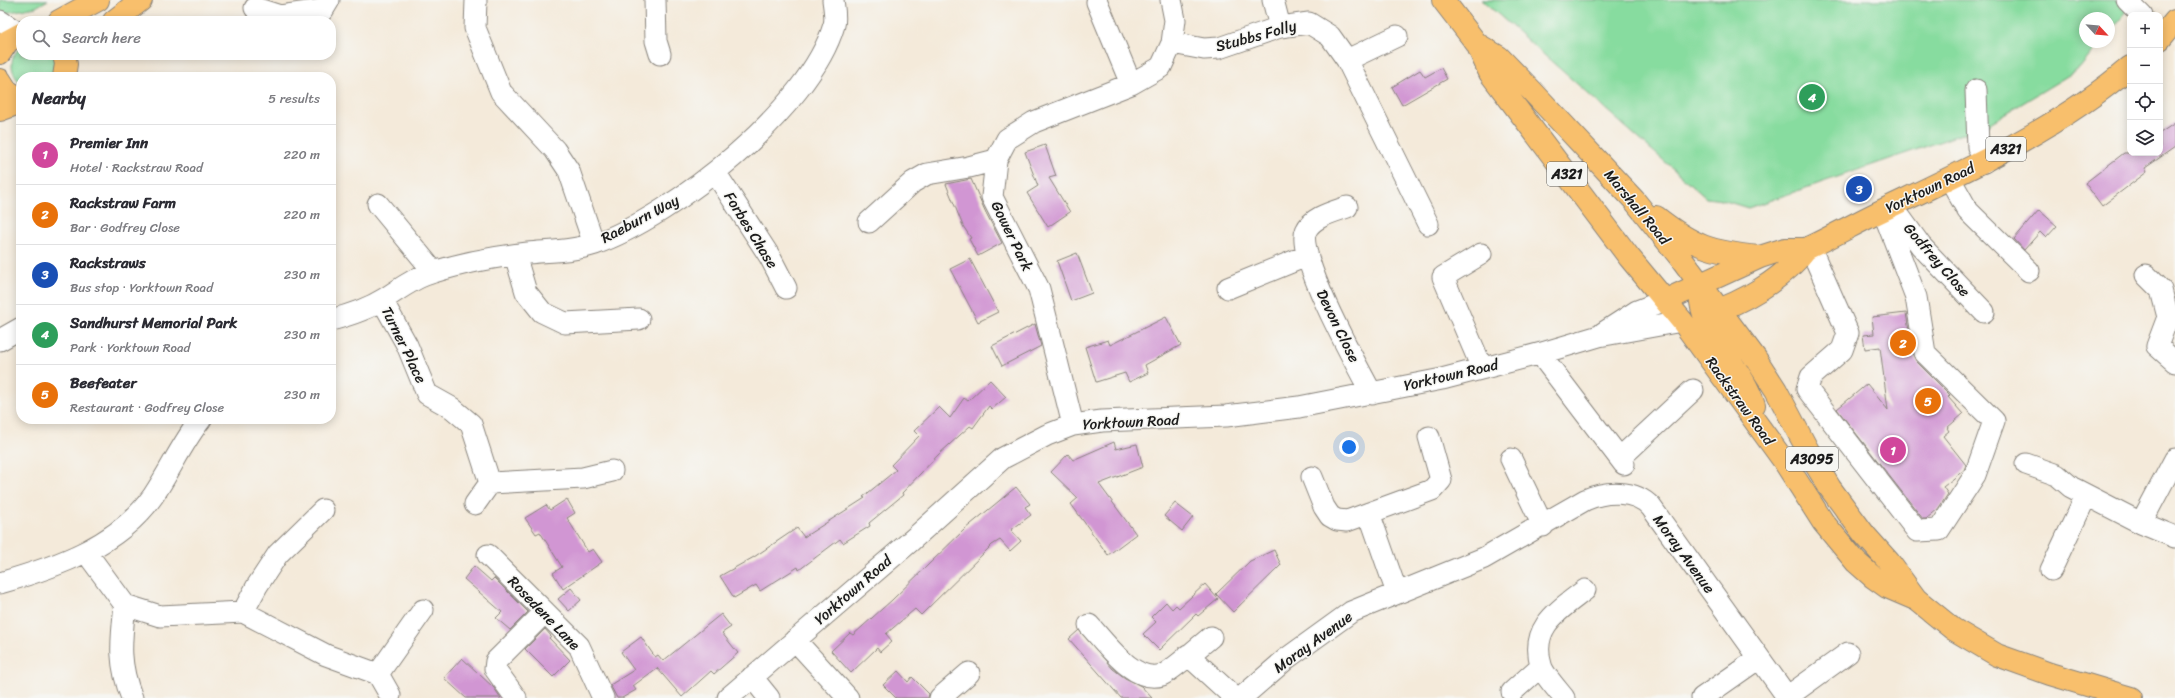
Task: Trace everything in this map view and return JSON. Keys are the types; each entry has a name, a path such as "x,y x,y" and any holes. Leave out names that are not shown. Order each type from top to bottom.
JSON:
{"main road":[{"path":"68,16 98,0"},
{"path":"120,16 141,0"},
{"name":"Marshall Road","path":"1443,0 1477,44 1490,73 1629,257 1666,300"},
{"path":"0,51 8,41 16,37"},
{"name":"Marshall Road","path":"1477,44 1498,57 1634,200 1701,284 1712,312"},
{"name":"Yorktown Road","path":"1666,300 1760,257 1785,249 1808,248 1950,179 1984,162 2076,108 2127,70"},
{"path":"0,80 8,91 16,96"},
{"path":"0,110 16,104"},
{"path":"1634,200 1670,228 1702,247 1718,252 1760,257"},
{"name":"Yorktown Road","path":"1682,321 1712,312 1781,276 1795,264 1808,248"},
{"name":"Rackstraw Road","path":"1666,300 1784,461 1823,522 1856,562 1887,587 1916,600 1953,630 1997,655 2037,670 2132,698"},
{"name":"Rackstraw Road","path":"1712,312 1776,390 1813,460 1830,488 1864,534 1889,562 1916,600"},
{"name":"A3095","path":"1712,312 1708,324 1737,369 1752,396 1761,430"}],"street":[{"path":"476,0 476,28 501,92 555,150 569,171 594,244"},
{"path":"655,0 656,41 660,54"},
{"name":"Raeburn Way","path":"336,318 357,312 382,300 423,275 472,261 594,244 624,231 683,197 715,172 782,111 824,51 834,24 834,0"},
{"name":"Gower Park","path":"1073,426 1039,289 992,197 996,160 1008,139 1034,122 1131,84 1161,67 1172,43 1175,20 1171,0"},
{"path":"1273,0 1280,27"},
{"path":"2127,0 2139,12"},
{"path":"1097,2 1131,84"},
{"path":"255,8 280,16 326,5"},
{"path":"0,21 16,31"},
{"name":"Stubbs Folly","path":"1172,43 1204,49 1219,48 1280,27 1309,23 1330,36 1347,60 1428,224"},
{"path":"1347,60 1397,36"},
{"path":"1976,90 1978,147 1984,162"},
{"path":"869,222 913,182 927,174 963,169 996,160"},
{"name":"Forbes Chase","path":"715,172 770,257 786,288"},
{"path":"1950,179 1968,210 2029,271"},
{"path":"378,204 434,272"},
{"name":"Devon Close","path":"1347,207 1313,221 1305,232 1306,256 1312,273 1372,394"},
{"path":"1808,248 1848,333 1842,350 1811,377 1807,389 1917,531 1939,530 1974,475 1994,421 1925,353 1916,297 1888,209"},
{"name":"Godfrey Close","path":"1888,209 1984,312"},
{"path":"1480,254 1443,277 1482,368"},
{"path":"515,255 526,292 542,312 565,323 639,319"},
{"path":"1228,288 1306,256"},
{"path":"2146,275 2161,290 2168,317 2157,346 2175,362"},
{"name":"Turner Place","path":"382,300 407,345 427,394 452,408 471,424 490,483"},
{"name":"Yorktown Road","path":"1599,336 1637,311 1666,300"},
{"name":"Yorktown Road","path":"728,698 912,540 1003,458 1047,435 1073,426 1102,421 1226,416 1299,407 1372,394 1542,353 1599,336 1682,321"},
{"path":"0,340 16,331"},
{"path":"1542,353 1547,362 1622,461 1693,390"},
{"path":"0,583 34,574 86,552 107,541 139,513 152,497 198,424"},
{"path":"1312,477 1324,507 1330,516 1338,520 1347,521 1432,490 1441,480 1429,437"},
{"path":"1511,459 1543,526"},
{"path":"2141,523 2175,459"},
{"path":"2026,464 2056,475 2071,488 2086,496 2141,523 2175,537"},
{"path":"475,504 490,483 583,478 612,471"},
{"name":"Moray Avenue","path":"1241,698 1286,659 1351,612 1484,558 1594,496 1624,494 1646,502 1788,697"},
{"path":"2051,570 2086,496"},
{"path":"243,612 257,586 278,554 323,510"},
{"path":"1369,513 1397,593"},
{"path":"86,552 125,605 160,616 243,612 326,655 378,674 390,695"},
{"name":"Rosedene Lane","path":"488,555 579,646 603,698"},
{"path":"1564,698 1541,666 1538,636 1553,614 1585,590"},
{"path":"125,605 121,647 124,678 132,698"},
{"path":"378,674 423,610"},
{"path":"516,698 495,669 496,661 545,612"},
{"path":"1089,626 1122,661 1137,672 1152,676 1163,674 1211,637"},
{"path":"795,640 848,698"},
{"path":"1788,697 1848,653"},
{"path":"1188,655 1235,698"},
{"path":"1702,698 1759,658"},
{"path":"1512,692 1541,666"},
{"path":"940,698 968,673"},
{"path":"752,677 769,698"}],"green space":[{"path":"0,0 48,0 36,7 0,14"},
{"path":"1482,0 2136,0 2115,26 2115,12 2079,12 2079,48 2096,48 2079,69 1985,126 1748,208 1722,200 1706,198"},
{"path":"16,52 16,60 56,60 55,72 16,72 16,78 12,65"}],"building":[{"path":"1441,68 1447,79 1402,105 1392,87 1420,70 1425,77"},
{"path":"2175,123 2175,147 2163,155 2163,131"},
{"path":"1045,145 1056,176 1049,178 1070,212 1048,227 1027,193 1038,186 1025,152"},
{"path":"2124,153 2127,153 2127,156 2162,156 2145,168 2147,172 2102,206 2085,183"},
{"path":"971,179 986,213 1002,243 978,256 969,239 971,238 963,226 946,184"},
{"path":"2039,210 2057,226 2046,238 2040,232 2024,250 2014,239"},
{"path":"1077,253 1092,293 1071,301 1057,261"},
{"path":"970,259 998,312 978,322 950,269"},
{"path":"1906,313 1913,355 1916,361 1950,395 1948,397 1963,414 1947,428 1949,431 1943,436 1966,465 1964,470 1943,487 1948,494 1938,509 1926,519 1923,519 1837,409 1867,384 1888,410 1880,347 1865,349 1863,335 1874,334 1872,317"},
{"path":"1166,317 1181,345 1145,365 1148,373 1129,382 1125,373 1096,382 1085,347 1108,340 1110,345"},
{"path":"1035,324 1041,346 1002,366 992,346"},
{"path":"990,380 1006,397 992,409 989,406 973,428 970,426 939,454 902,493 903,495 869,523 870,526 843,543 840,539 799,570 798,567 760,591 756,585 734,598 720,576 754,557 797,528 804,537 865,498 863,497 896,470 891,465 919,436 914,431 939,407 950,418 964,398 968,401"},
{"path":"1114,442 1116,449 1137,444 1143,467 1099,484 1136,534 1108,555 1071,504 1078,498 1051,472 1068,454 1073,460"},
{"path":"1016,487 1030,504 1025,507 1031,515 1011,530 1021,541 1010,551 1000,540 992,545 921,615 915,609 886,634 892,641 880,652 877,648 851,673 831,651 850,633 853,635 892,600 965,529"},
{"path":"567,499 575,513 567,518 588,552 593,549 602,562 563,589 553,573 562,567 540,532 536,534 525,518 546,505 550,510"},
{"path":"1175,503 1193,517 1182,531 1164,516"},
{"path":"1274,550 1281,565 1233,612 1216,594 1250,561"},
{"path":"474,566 491,581 494,578 528,612 510,630 496,618 502,612 464,579"},
{"path":"1205,584 1218,599 1198,616 1196,614 1159,650 1143,634 1156,622 1151,617 1166,602 1172,609 1176,605 1179,608"},
{"path":"571,588 581,600 569,611 558,599"},
{"path":"721,614 731,627 722,633 738,653 714,674 711,671 682,697 657,668 633,686 636,690 622,698 617,698 610,685 634,670 621,652 641,637 655,657 658,655 663,661"},
{"path":"545,629 551,636 549,638 570,660 553,677 525,649"},
{"path":"1079,630 1113,669 1125,678 1141,686 1152,698 1121,698 1069,639"},
{"path":"462,658 494,688 501,698 466,698 444,678"},
{"path":"898,671 908,682 912,677 929,694 928,698 896,698 883,685"}],"place":[{"name":"Sandhurst Memorial Park","path":"1812,97"},
{"name":"Rackstraws","path":"1859,189"},
{"name":"Rackstraw Farm","path":"1903,343"},
{"name":"Beefeater","path":"1928,401"},
{"name":"Premier Inn","path":"1893,450"}]}
